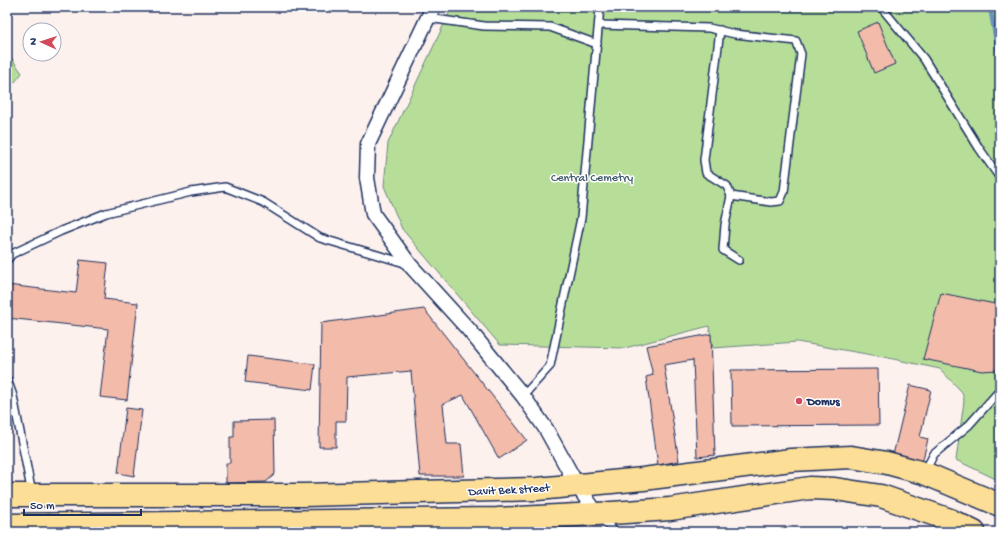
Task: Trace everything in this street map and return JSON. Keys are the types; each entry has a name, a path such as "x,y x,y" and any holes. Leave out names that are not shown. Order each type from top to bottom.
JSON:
{"main road":[{"name":"Davit Bek street","path":"7,495 327,494 537,489 643,479 791,460 851,457 867,459 924,473 1000,505"},
{"path":"7,525 497,519 670,509 810,488 835,489 881,496 950,520 974,532"}],"street":[{"path":"430,12 368,144 367,178 373,214 410,265 469,330 523,396 546,429 577,485 597,514"}],"lane":[{"path":"523,396 550,366 582,218 600,7"},
{"path":"881,7 924,59 979,148 1000,178"},
{"path":"430,12 484,26 550,27 597,44"},
{"path":"598,25 709,28 735,34 796,41 801,54 784,192 780,201 771,202 731,196"},
{"path":"720,30 704,160 706,173 727,186 731,196 725,225 723,250 739,260"},
{"path":"7,260 12,254 61,231 106,213 191,192 225,187 263,202 320,238 410,265"},
{"path":"7,379 13,396 33,495"},
{"path":"924,473 934,454 969,425 1000,390"},
{"path":"597,514 615,532"}],"green space":[{"name":"Central Cemetry","path":"452,7 1000,7 1000,481 956,460 964,401 962,392 940,369 884,357 797,342 713,348 709,326 625,348 500,345 402,229 384,186 388,143"},
{"path":"7,52 22,73 15,82 7,80"}],"building":[{"path":"878,22 895,64 874,73 857,31"},
{"path":"80,260 108,263 104,299 138,303 127,400 100,397 108,329 7,318 7,285 76,293"},
{"path":"941,293 1000,305 1000,367 997,370 982,371 923,359"},
{"path":"424,309 527,440 499,459 463,395 443,404 447,444 461,444 464,476 420,476 411,371 347,377 346,421 336,421 336,447 319,447 321,323"},
{"path":"711,334 715,455 697,457 693,360 664,365 679,461 658,465 646,377 653,375 646,346"},
{"path":"248,356 315,364 312,390 245,382"},
{"path":"878,369 879,425 732,426 731,370"},
{"path":"910,385 931,390 920,437 928,439 922,463 893,455"},
{"path":"126,408 142,410 134,476 118,473"},
{"path":"274,420 275,474 266,482 226,483 226,463 230,463 230,437 234,437 234,421"}],"waterway":[{"path":"990,7 1000,63"}],"place":[{"name":"Domus","path":"799,401"}]}
